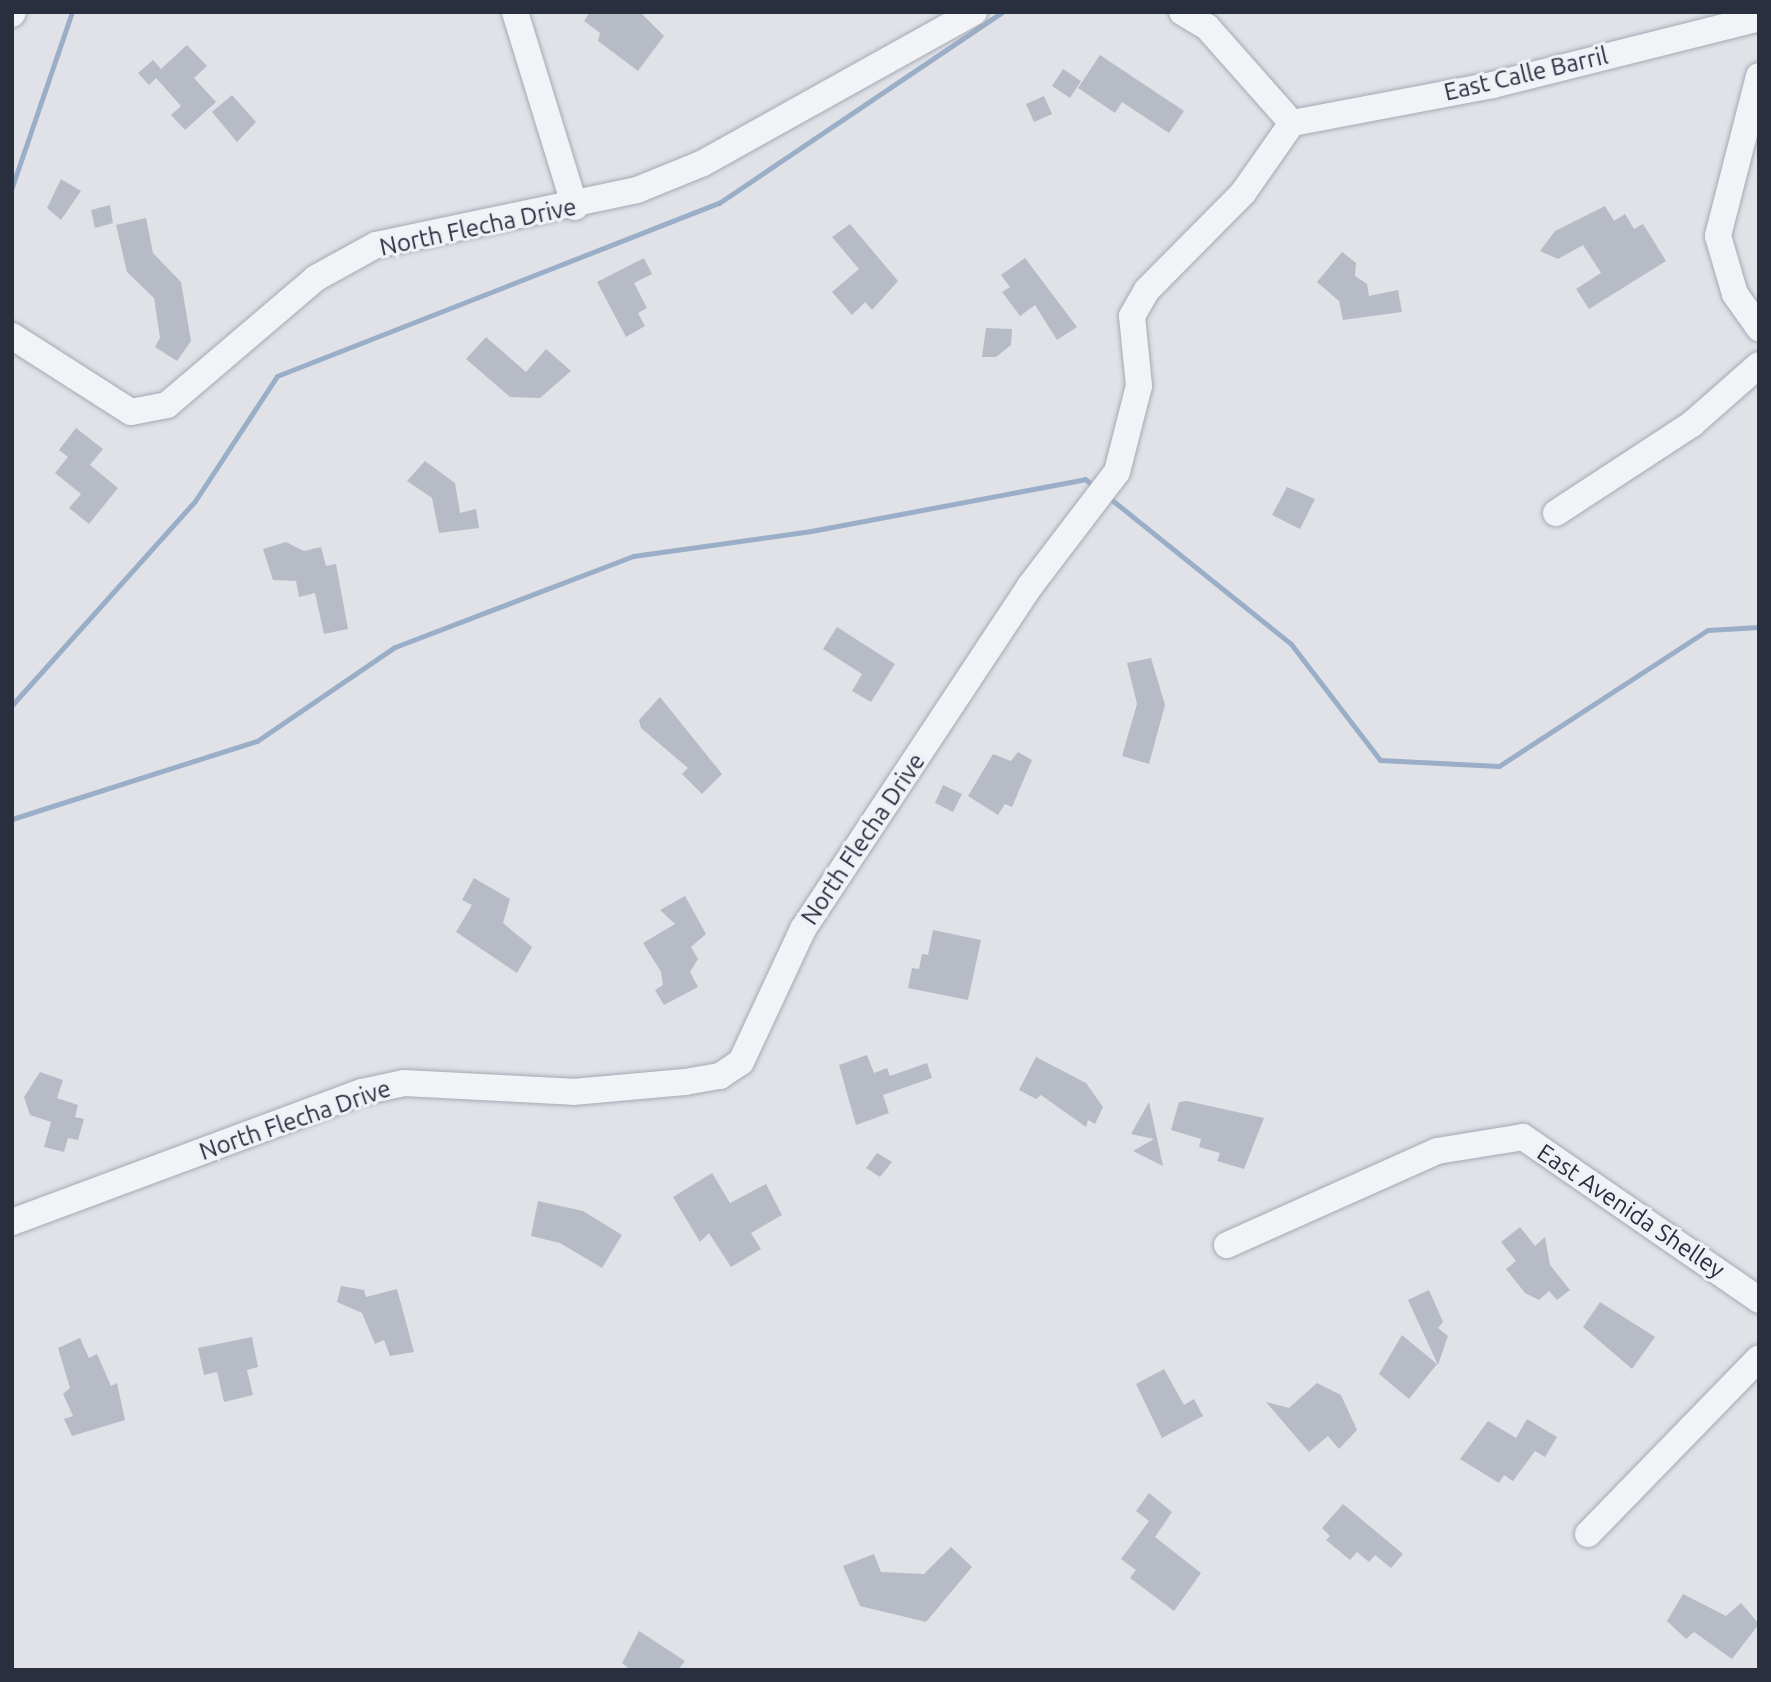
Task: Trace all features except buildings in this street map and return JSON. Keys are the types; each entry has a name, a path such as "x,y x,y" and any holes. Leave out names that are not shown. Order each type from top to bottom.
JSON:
{"street":[{"path":"515,12 575,207"},
{"name":"North Flecha Drive","path":"12,336 131,412 167,405 316,278 376,245 575,207 703,163 974,12"},
{"path":"1182,12 1207,27 1292,123"},
{"name":"East Calle Barril","path":"1292,123 1493,85 1757,24"},
{"path":"1759,76 1718,236 1735,294 1759,328"},
{"name":"North Flecha Drive","path":"12,1222 362,1092 404,1083 573,1092 685,1083 720,1076 741,1062 796,940 1030,586 1117,472 1139,386 1132,316 1147,290 1243,193 1292,123"},
{"path":"1556,513 1692,424 1759,365"},
{"name":"East Avenida Shelley","path":"1227,1245 1437,1151 1523,1137 1759,1300"},
{"path":"1588,1534 1759,1358"}],"waterway":[{"path":"12,187 72,12"},
{"path":"12,705 195,501 277,376 719,203 1002,12"},
{"path":"12,819 257,741 395,647 633,556 811,531 1085,479 1096,488"},
{"path":"1107,496 1291,644 1380,760 1499,766 1708,630 1759,627"}]}
